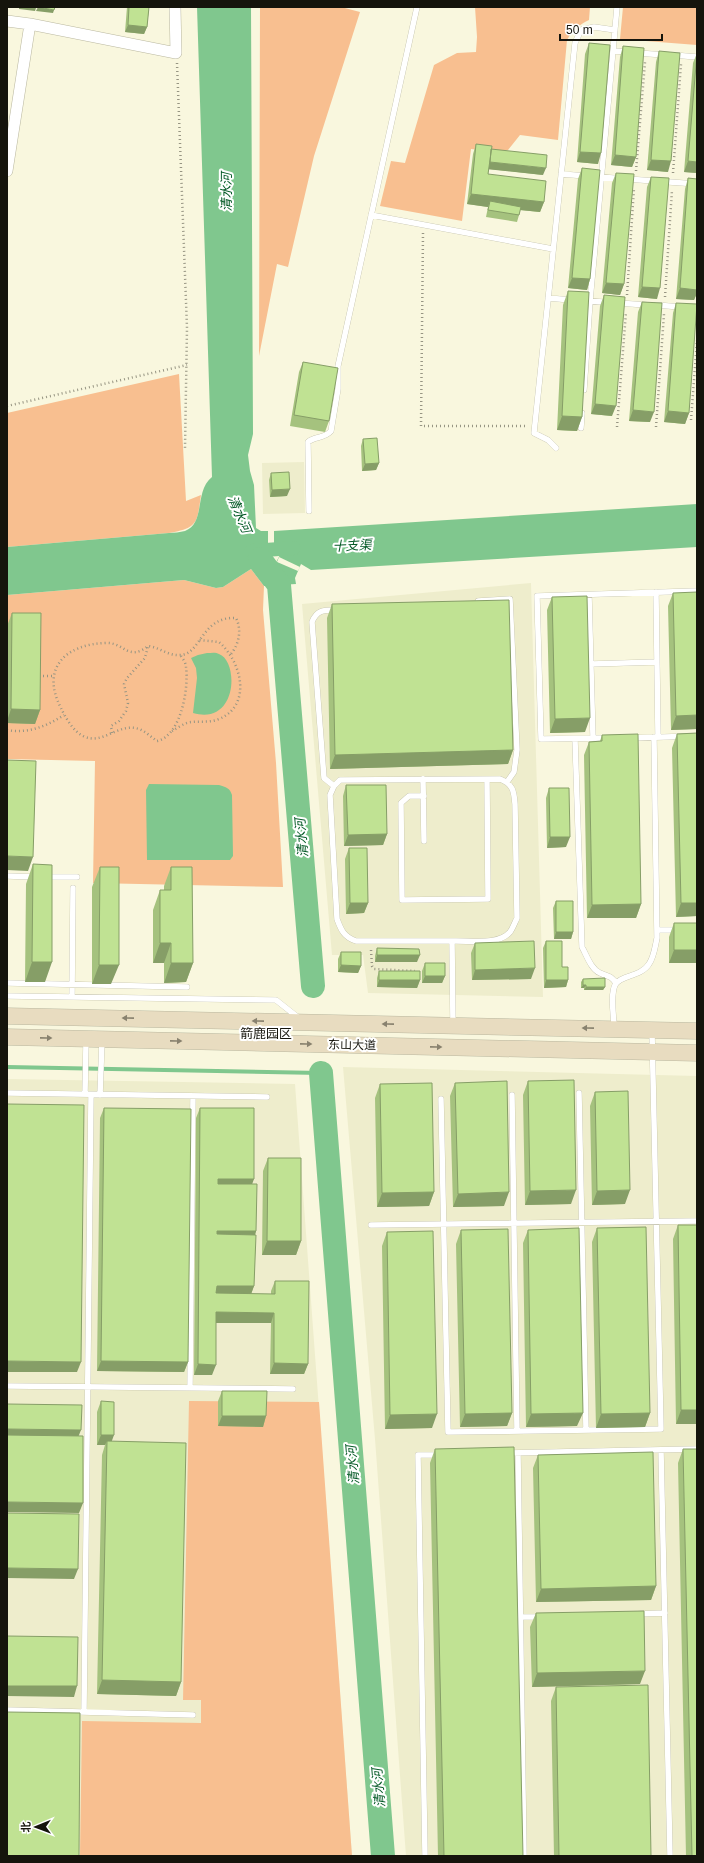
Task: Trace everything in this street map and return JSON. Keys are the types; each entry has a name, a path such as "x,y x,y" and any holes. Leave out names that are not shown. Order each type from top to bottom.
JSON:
{"main road":[{"name":"东山大道","path":"7,1016 697,1030"},
{"name":"东山大道","path":"7,1037 697,1052"}],"street":[{"path":"7,21 30,24 176,54 174,7"},
{"path":"7,171 30,24"}],"lane":[{"path":"309,511 308,442 311,439 327,436 331,431 338,389 338,366 417,7"},
{"path":"583,397 590,301 617,7"},
{"path":"556,448 548,440 534,433 534,426 574,43 581,30 594,27 615,30"},
{"path":"613,51 697,57"},
{"path":"561,174 697,184"},
{"path":"372,215 553,249"},
{"path":"548,298 576,300"},
{"path":"583,301 690,307"},
{"path":"581,428 583,404"},
{"path":"616,738 541,739 537,596 697,591"},
{"path":"614,1029 614,990 616,983 622,979 641,973 649,965 655,951 658,930 656,592"},
{"path":"589,595 593,738"},
{"path":"471,602 510,600 517,750 514,772 507,782"},
{"path":"334,786 324,778 312,622 314,614 320,611 344,609"},
{"path":"591,664 657,662"},
{"path":"624,738 697,736"},
{"path":"575,738 582,948 592,966 600,973 609,975 616,983"},
{"path":"350,779 487,780 500,780 507,782 513,789 515,804 517,918 511,931 505,936 493,940 452,941 356,941 342,933 337,919 330,795 334,786 340,780 350,779"},
{"path":"423,779 424,842"},
{"path":"424,796 409,796 401,803 402,900 488,899 487,780"},
{"path":"7,876 77,877"},
{"path":"72,997 74,888"},
{"path":"658,930 681,930"},
{"path":"452,941 453,1025"},
{"path":"7,983 187,987"},
{"path":"7,996 276,1000 305,1022"},
{"path":"441,1099 448,1432 661,1429 652,1030"},
{"path":"84,1711 88,1386 88,1094 86,1062 94,1039"},
{"path":"94,1039 101,1062 100,1095"},
{"path":"7,1093 267,1097"},
{"path":"579,1093 586,1430"},
{"path":"512,1095 517,1430"},
{"path":"190,1387 193,1096"},
{"path":"371,1225 697,1221"},
{"path":"7,1386 293,1389"},
{"path":"502,1453 697,1449"},
{"path":"661,1450 670,1856"},
{"path":"518,1453 524,1856"},
{"path":"425,1856 418,1455 448,1454"},
{"path":"627,1614 665,1613"},
{"path":"520,1617 543,1616"},
{"path":"7,1710 193,1715"}],"path":[{"path":"617,427 646,53"},
{"path":"176,54 187,365 185,448"},
{"path":"656,427 681,56"},
{"path":"423,224 421,426 534,426"},
{"path":"691,420 697,340"},
{"path":"7,406 187,365"},
{"path":"181,656 186,665 187,683 180,716 171,732 163,740 157,741 140,729 131,727 102,738 94,739 82,736 64,715 53,689 55,667 72,651 89,645 108,643 129,652 135,652 148,646 155,647 173,655 181,656 188,653 214,622 220,619 236,618 238,628 238,646 231,654"},
{"path":"171,732 190,722 210,722 218,720 231,712 236,703 241,676 231,654 219,642 199,640"},
{"path":"112,733 111,726 119,721 126,711 128,704 124,684 127,678 144,658 148,646"},
{"path":"36,676 53,676"},
{"path":"7,730 26,731 41,728 64,715"},
{"path":"371,941 372,966 374,969 415,970"}],"shaded area":[{"path":"260,7 341,7 360,12 314,156 288,267 277,264 259,356"},
{"path":"475,7 590,7 589,20 576,28 567,40 558,140 520,135 508,150 496,152 471,149 462,221 380,206 391,161 405,163 434,65 457,53 476,52 477,37"},
{"path":"623,7 697,7 697,45 620,39"},
{"path":"179,374 186,501 201,495 197,518 194,523 186,529 169,533 7,547 7,413"},
{"path":"304,462 305,513 263,514 262,463"},
{"path":"251,569 264,586 263,610 276,763 283,887 93,883 95,761 7,759 7,595 184,580 216,588 223,587"},
{"path":"531,583 543,997 368,993 363,955 332,955 302,604"},
{"path":"343,1067 697,1076 697,1856 406,1856 375,1439"},
{"path":"7,1079 295,1084 352,1856 7,1856"},
{"path":"189,1401 319,1402 352,1856 80,1856 82,1721 201,1723 201,1700 183,1700"}],"water":[{"path":"197,7 251,7 253,434 248,455 254,485 256,528 261,531 268,531 268,553 263,554 273,568 281,553 274,553 274,531 697,504 697,547 311,570 301,564 295,578 296,584 264,586 251,569 223,587 216,588 184,580 7,595 7,547 185,531 196,521 203,490 212,477"},
{"path":"207,653 218,653 225,659 230,668 230,691 226,702 219,710 208,714 193,713 197,678 196,668 191,658"},
{"path":"149,784 219,785 229,789 232,795 233,856 230,860 147,860 146,790"}],"pier":[{"path":"279,557 300,567 298,571 277,562"}],"building":[{"path":"38,7 55,7 54,10"},
{"path":"129,7 149,7 147,27 128,25"},
{"path":"589,43 610,45 601,153 580,152"},
{"path":"623,46 644,48 636,157 615,155"},
{"path":"659,51 680,53 671,161 651,160"},
{"path":"697,53 697,162 688,161"},
{"path":"476,144 492,146 488,174 546,181 544,202 471,194"},
{"path":"491,149 547,155 546,168 490,162"},
{"path":"582,168 600,170 590,279 572,278"},
{"path":"616,173 634,174 624,284 606,283"},
{"path":"651,177 669,178 660,288 642,287"},
{"path":"688,178 697,179 697,290 680,288"},
{"path":"490,201 521,207 519,215 488,210"},
{"path":"568,291 589,292 582,417 562,416"},
{"path":"604,295 625,297 616,406 595,404"},
{"path":"642,302 662,303 654,412 633,410"},
{"path":"676,303 697,304 689,413 668,411"},
{"path":"303,362 338,368 329,421 294,415"},
{"path":"377,438 379,463 365,464 363,439"},
{"path":"289,472 290,489 272,490 271,473"},
{"path":"697,592 697,715 676,716 673,593"},
{"path":"587,596 590,718 555,719 552,597"},
{"path":"509,600 513,750 335,755 332,604"},
{"path":"12,613 41,613 40,710 11,709"},
{"path":"697,733 697,903 681,903 677,734"},
{"path":"638,734 641,904 592,905 589,742 602,741 602,735"},
{"path":"7,760 36,761 33,857 7,856"},
{"path":"346,785 386,785 387,834 348,835"},
{"path":"549,788 569,788 570,837 550,837"},
{"path":"349,848 367,848 368,903 350,903"},
{"path":"33,864 52,865 52,962 32,962"},
{"path":"100,867 119,867 119,965 99,965"},
{"path":"171,867 192,867 193,963 171,963 171,943 160,943 160,890 171,890"},
{"path":"556,901 573,901 573,932 556,932"},
{"path":"674,923 697,923 697,950 674,950"},
{"path":"534,941 535,968 475,970 475,943"},
{"path":"546,941 562,941 562,967 568,967 568,980 546,980"},
{"path":"377,948 419,949 420,955 377,955"},
{"path":"341,952 361,952 361,966 341,965"},
{"path":"425,963 445,963 445,976 425,976"},
{"path":"379,971 420,971 420,980 379,980"},
{"path":"605,978 605,987 586,987 586,985 583,985 583,979"},
{"path":"574,1080 576,1190 530,1191 528,1081"},
{"path":"507,1081 509,1192 458,1194 455,1083"},
{"path":"432,1083 434,1192 382,1193 380,1084"},
{"path":"628,1091 630,1190 597,1191 595,1092"},
{"path":"7,1104 84,1105 81,1362 7,1361"},
{"path":"104,1108 191,1109 188,1362 101,1361"},
{"path":"200,1108 254,1108 254,1179 218,1179 218,1184 257,1184 256,1231 217,1231 217,1234 256,1235 254,1286 217,1286 216,1293 275,1294 275,1281 309,1281 308,1364 274,1363 274,1313 216,1312 216,1365 198,1364"},
{"path":"268,1158 301,1158 301,1241 267,1241"},
{"path":"678,1225 697,1225 697,1410 681,1410"},
{"path":"646,1227 650,1413 601,1414 597,1228"},
{"path":"579,1228 583,1413 531,1414 528,1230"},
{"path":"508,1229 512,1413 465,1414 461,1230"},
{"path":"433,1231 437,1414 390,1415 387,1232"},
{"path":"222,1391 267,1391 266,1416 222,1416"},
{"path":"101,1401 114,1402 114,1435 101,1435"},
{"path":"7,1404 82,1405 81,1430 7,1429"},
{"path":"7,1435 83,1436 83,1503 7,1502"},
{"path":"107,1441 186,1443 181,1682 102,1680"},
{"path":"514,1447 523,1856 444,1856 435,1449"},
{"path":"683,1449 697,1449 697,1856 692,1856"},
{"path":"653,1452 656,1586 541,1589 538,1455"},
{"path":"7,1513 79,1514 78,1569 7,1568"},
{"path":"644,1611 645,1671 537,1673 536,1613"},
{"path":"7,1636 78,1637 77,1686 7,1686"},
{"path":"648,1685 651,1856 559,1856 556,1687"},
{"path":"7,1712 80,1713 79,1856 7,1856"}],"waterway":[{"name":"十支渠","path":"251,551 294,548"},
{"name":"清水河","path":"260,559 279,585 313,986"},
{"path":"7,1067 321,1073"},
{"name":"清水河","path":"321,1073 383,1856"}],"district":[{"name":"箭鹿园区","path":"266,1033"}]}
